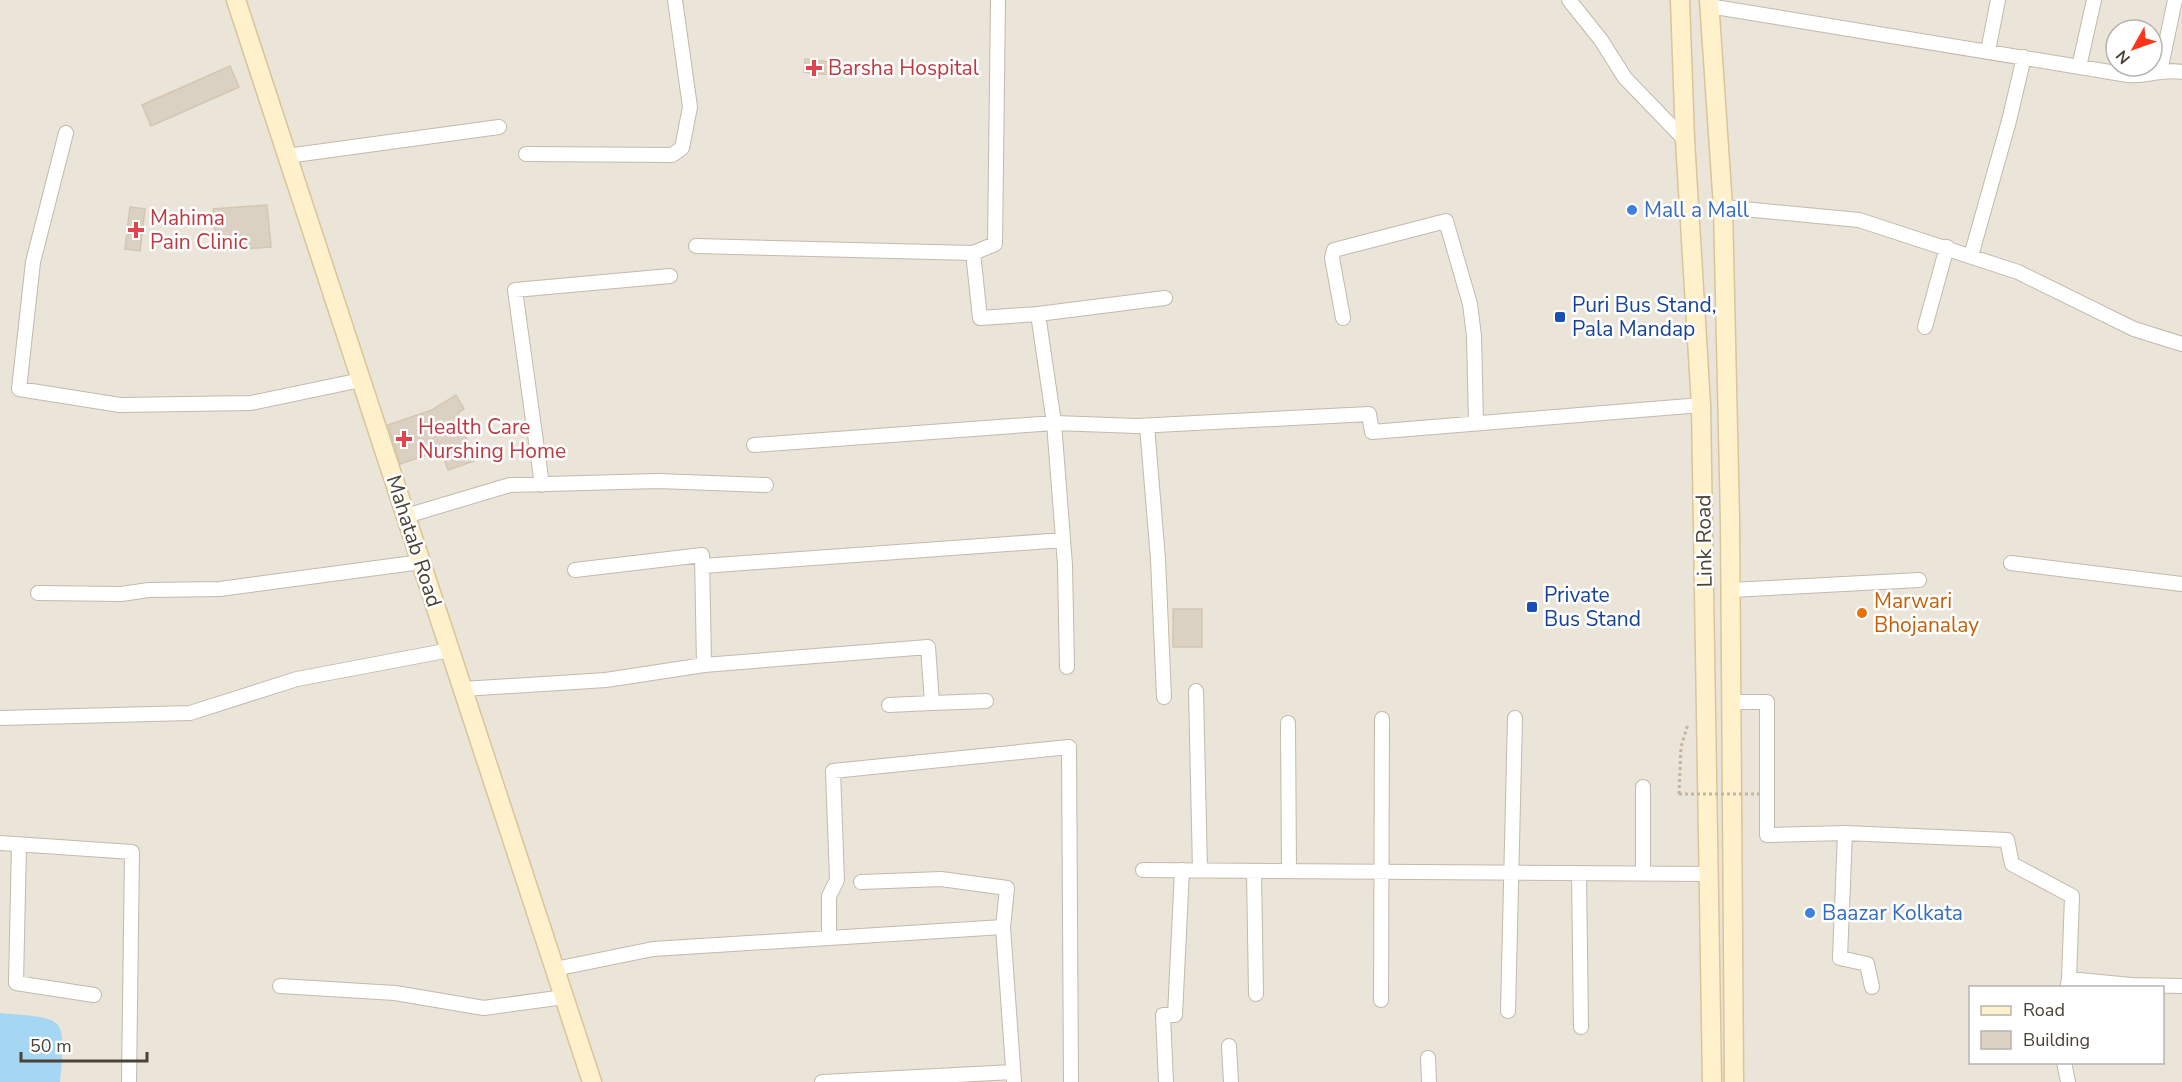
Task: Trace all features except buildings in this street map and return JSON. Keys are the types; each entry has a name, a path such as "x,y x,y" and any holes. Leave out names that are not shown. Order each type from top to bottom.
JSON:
{"main road":[{"name":"Mahatab Road","path":"236,0 592,1082"},
{"name":"Link Road","path":"1680,0 1685,140 1701,405 1712,1082"},
{"name":"Link Road","path":"1709,3 1723,207 1731,590 1734,1082"}],"street":[{"path":"525,154 672,155 682,148 690,107 675,0"},
{"path":"696,246 973,253 994,244 998,0"},
{"path":"1569,0 1625,78 1685,140"},
{"path":"1988,51 1998,0"},
{"path":"2079,67 2094,0"},
{"path":"2164,52 2175,0"},
{"path":"1709,3 2104,70"},
{"path":"1971,256 2009,122 2024,57"},
{"path":"2164,71 2182,72"},
{"path":"287,156 499,127"},
{"path":"66,133 33,262 19,389 120,405 251,403 361,380"},
{"path":"1723,207 1859,220 2018,272 2134,329 2182,344"},
{"path":"1343,318 1332,258 1334,250 1446,221 1470,304 1474,336 1476,423"},
{"path":"1925,327 1947,247"},
{"path":"973,253 980,318 1038,314 1165,298"},
{"path":"542,484 515,290 670,276"},
{"path":"1038,314 1054,423 1063,540 1067,667"},
{"path":"754,445 1054,423 1147,426 1369,414 1372,432 1701,405"},
{"path":"1147,426 1158,559 1164,698"},
{"path":"406,516 510,485 658,481 766,485"},
{"path":"704,566 1063,540"},
{"path":"575,570 702,555 704,665"},
{"path":"38,592 121,594 149,590 220,589 421,562"},
{"path":"2012,563 2182,584"},
{"path":"1731,590 1919,580"},
{"path":"463,689 606,680 704,665 928,647 932,703"},
{"path":"0,718 190,713 297,679 450,650"},
{"path":"1196,691 1200,870"},
{"path":"889,705 986,701"},
{"path":"1731,702 1767,702 1767,835 1845,833 2007,840 2012,864 2072,896 2068,983 2182,986"},
{"path":"1508,1011 1515,717"},
{"path":"1381,1000 1382,719"},
{"path":"1288,723 1288,871"},
{"path":"829,938 829,896 837,880 833,771 1069,747 1071,1082"},
{"path":"1642,874 1643,787"},
{"path":"1845,833 1840,958 1867,964 1872,987"},
{"path":"0,843 132,852 129,1082"},
{"path":"19,844 16,983 94,995"},
{"path":"1143,870 1709,874"},
{"path":"1166,1082 1163,1015 1175,1015 1182,870"},
{"path":"1254,871 1256,994"},
{"path":"1580,873 1581,1027"},
{"path":"822,1082 1014,1077 1003,927 1006,888 941,879 861,882"},
{"path":"555,969 653,949 1003,927"},
{"path":"280,986 395,993 484,1008 564,997"},
{"path":"1229,1046 1231,1082"},
{"path":"1428,1058 1430,1082"},
{"path":"2064,1064 2068,1082"}],"path":[{"path":"1707,707 1687,726 1681,747 1680,794 1760,794"}],"shaded area":[{"path":"0,0 2182,0 2182,1082 0,1082"}],"water":[{"path":"0,1013 38,1017 57,1024 61,1032 62,1043 60,1082 0,1082"}],"place":[{"name":"Barsha Hospital","path":"814,68"},
{"name":"Mall a Mall","path":"1632,210"},
{"name":"Mahima Pain Clinic","path":"136,230"},
{"name":"Puri Bus Stand, Pala Mandap","path":"1560,317"},
{"name":"Health Care Nurshing Home","path":"404,439"},
{"name":"Private Bus Stand","path":"1532,607"},
{"name":"Marwari Bhojanalay","path":"1862,613"},
{"name":"Baazar Kolkata","path":"1810,913"}]}
